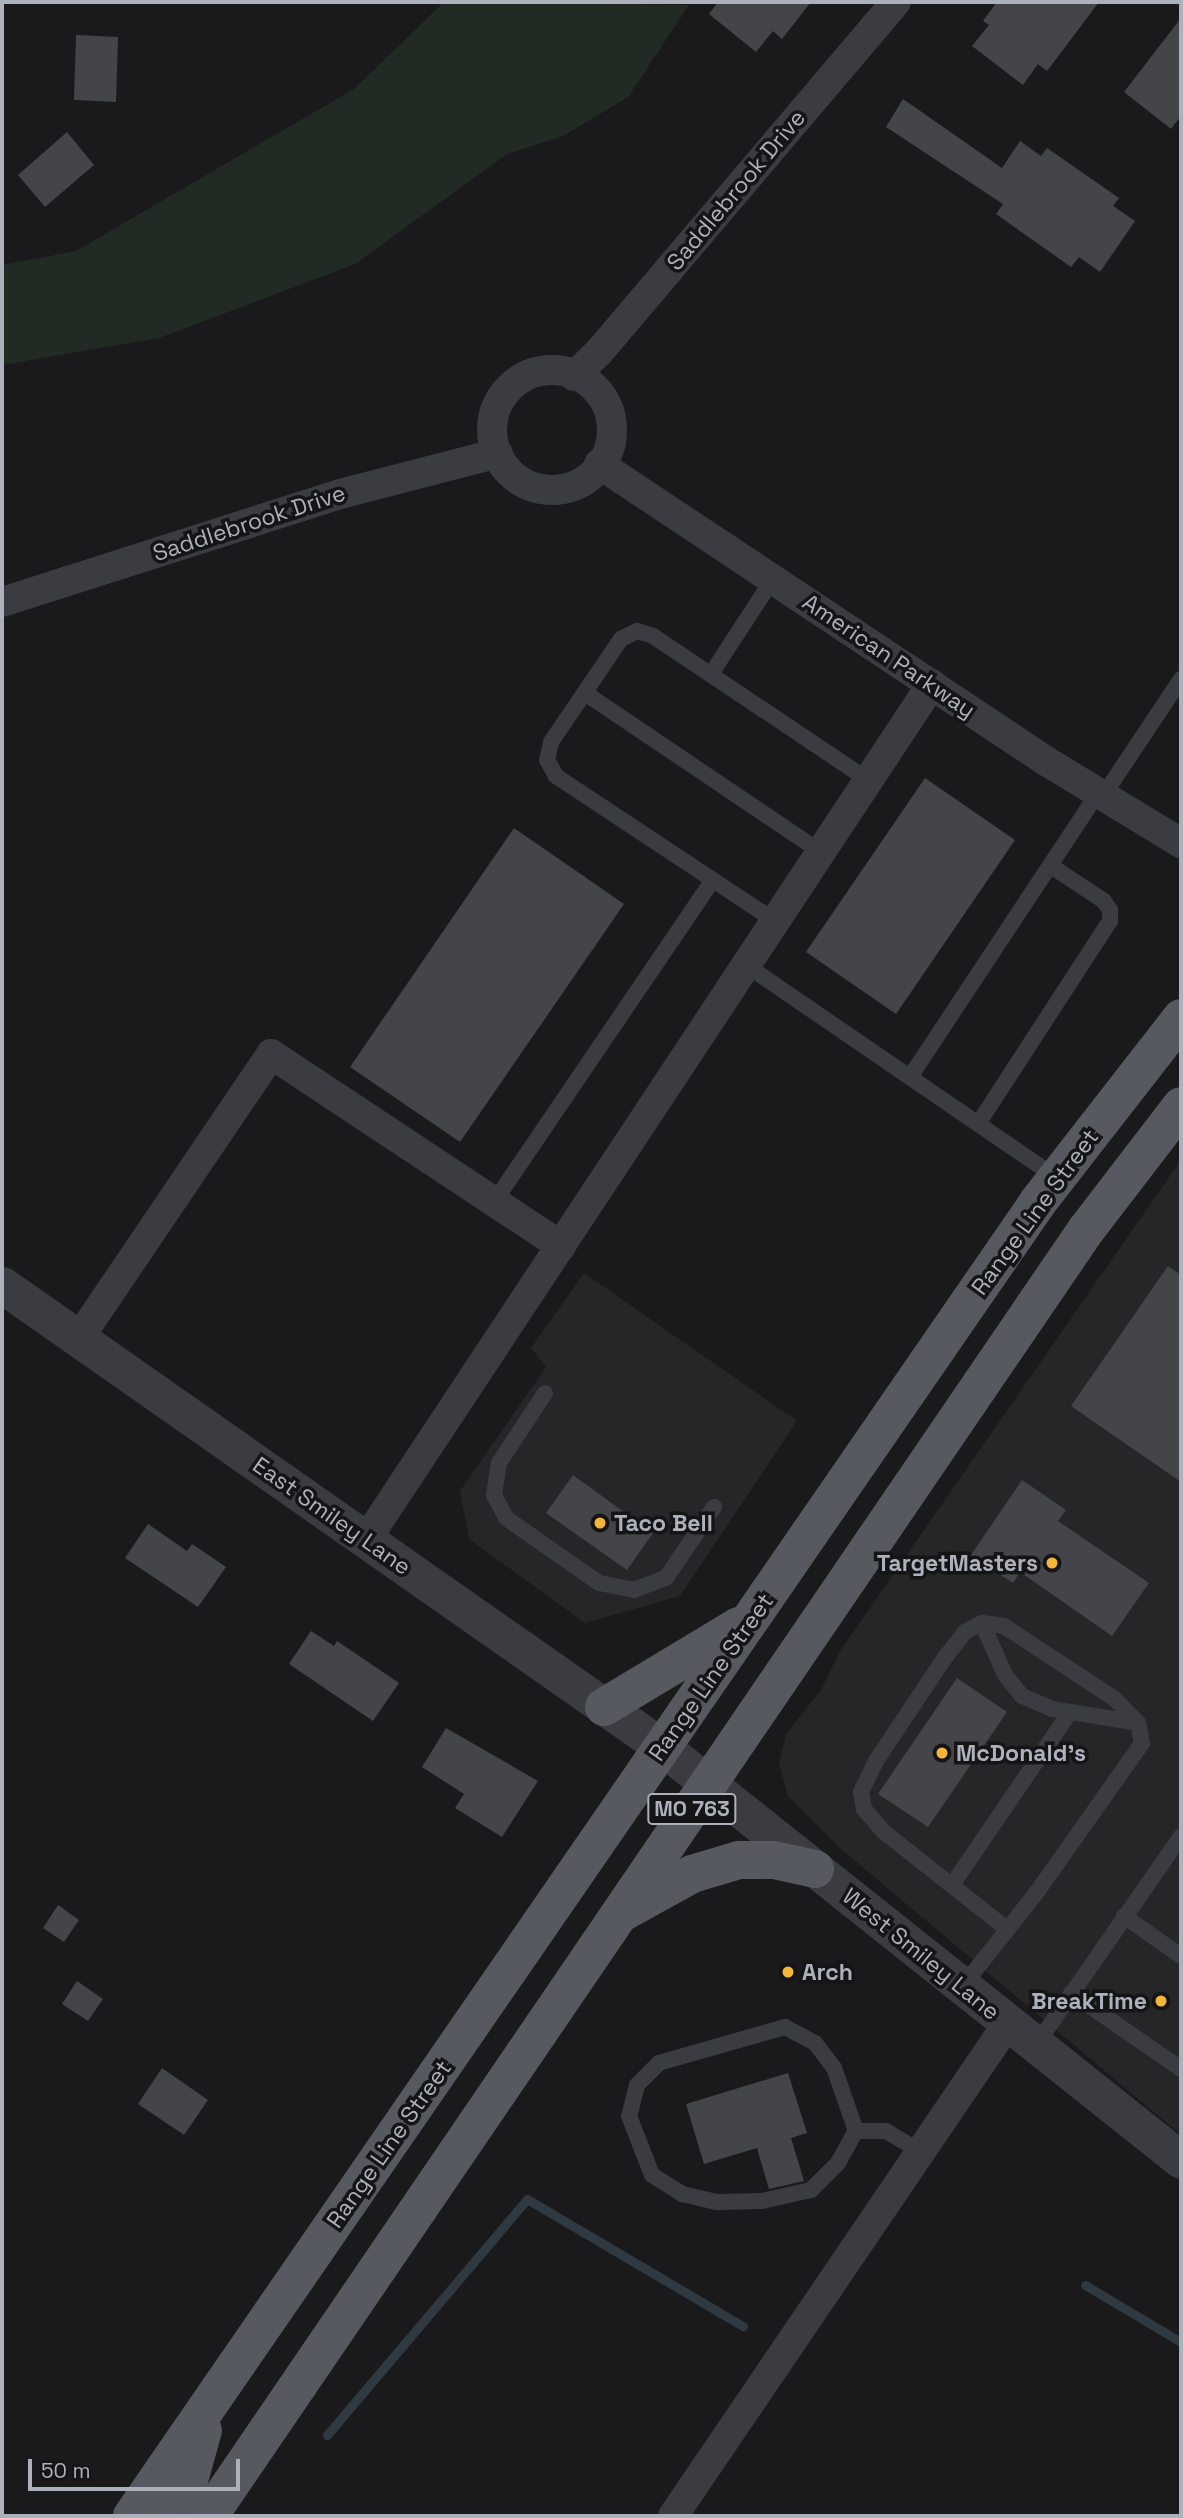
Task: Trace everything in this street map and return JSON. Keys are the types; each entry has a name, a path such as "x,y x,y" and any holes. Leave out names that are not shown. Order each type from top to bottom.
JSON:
{"main road":[{"name":"Range Line Street","path":"132,2516 1057,1178 1181,1018"},
{"path":"1172,1119 1181,1092"},
{"name":"MO 763","path":"209,2516 1086,1230 1172,1119"},
{"path":"604,1707 750,1620"},
{"path":"620,1914 692,1874 739,1860 774,1860 814,1869"},
{"path":"173,2516 185,2495 212,2401"}],"street":[{"name":"Saddlebrook Drive","path":"574,376 599,352 896,2"},
{"path":"554,368 574,376 593,384 609,407 611,446 588,479 569,489 548,491 527,486 507,471 490,433 497,402 509,385 527,373 554,368"},
{"name":"Saddlebrook Drive","path":"2,602 340,494 499,453"},
{"name":"American Parkway","path":"599,464 932,684 1181,843"},
{"path":"366,1540 932,684"},
{"path":"79,1338 271,1054 561,1246"},
{"name":"East Smiley Lane","path":"2,1285 662,1747"},
{"name":"West Smiley Lane","path":"662,1747 1022,2034 1177,2147"},
{"path":"673,2516 921,2152 1022,2034"}],"lane":[{"path":"711,674 773,579"},
{"path":"775,921 556,776 547,760 551,742 621,639 637,631 653,636 868,780"},
{"path":"910,1077 1181,676 1181,666"},
{"path":"584,693 821,852"},
{"path":"978,1124 1110,921 1110,910 1104,901 1051,866"},
{"path":"494,1202 713,880"},
{"path":"746,965 1057,1178"},
{"path":"545,1393 499,1463 494,1495 506,1518 599,1583 634,1590 666,1578 714,1507"},
{"path":"982,1623 1004,1675 1022,1696 1070,1712 1139,1723"},
{"path":"962,1987 1007,1929 1131,1761 1142,1743 1139,1723 1115,1699 1004,1626 982,1623 965,1632 946,1656 876,1761 860,1792 864,1809 884,1832 1007,1929"},
{"path":"952,1885 1070,1712"},
{"path":"1022,2034 1071,1993 1181,1836"},
{"path":"1124,1916 1181,1956"},
{"path":"1071,1993 1181,2069"},
{"path":"785,2027 814,2043 834,2068 856,2131 838,2163 811,2190 762,2200 717,2202 682,2194 652,2175 629,2116 637,2085 659,2063 785,2027"},
{"path":"856,2131 886,2131 921,2152"}],"shaded area":[{"path":"444,2 689,5 628,97 563,136 507,154 355,264 159,338 2,365 2,265 76,251 354,89"},
{"path":"1181,1160 1181,2135 841,1849 788,1796 779,1764 786,1734 821,1690 840,1651"},
{"path":"584,1273 797,1421 680,1596 585,1623 469,1539 460,1491 546,1367 531,1348"}],"building":[{"path":"718,2 811,2 782,39 773,31 756,52 709,14"},
{"path":"997,2 1099,2 1047,71 1038,64 1023,85 972,46 989,25 983,21"},
{"path":"1181,18 1181,116 1171,129 1124,92"},
{"path":"76,35 118,37 116,102 74,100"},
{"path":"903,99 1002,168 1020,141 1041,156 1047,148 1119,198 1113,206 1135,221 1100,272 1079,257 1071,267 996,214 1003,204 886,127"},
{"path":"67,132 94,165 45,207 18,175"},
{"path":"925,778 1015,840 896,1014 806,952"},
{"path":"514,828 624,904 460,1142 350,1067"},
{"path":"1168,1266 1181,1275 1181,1482 1071,1406"},
{"name":"Taco Bell","path":"573,1475 653,1533 627,1570 546,1513"},
{"name":"TargetMasters","path":"1022,1480 1066,1510 1058,1521 1149,1583 1112,1636 1020,1572 1013,1583 971,1555"},
{"path":"148,1524 187,1551 192,1544 226,1567 198,1607 125,1558"},
{"path":"311,1631 334,1646 337,1641 399,1683 373,1721 289,1664"},
{"name":"McDonald's","path":"957,1678 1007,1712 928,1827 878,1794"},
{"path":"446,1728 538,1781 502,1837 455,1808 464,1794 422,1767"},
{"path":"58,1905 79,1920 64,1942 43,1928"},
{"path":"77,1981 103,1999 88,2021 62,2004"},
{"path":"162,2068 208,2100 184,2135 138,2104"},
{"path":"788,2073 807,2133 791,2138 804,2181 769,2189 757,2148 704,2164 686,2104"}],"waterway":[{"path":"327,2435 527,2199 743,2326"},
{"path":"1085,2285 1181,2342"}],"place":[{"name":"Taco Bell","path":"600,1523"},
{"name":"TargetMasters","path":"1052,1563"},
{"name":"McDonald's","path":"942,1753"},
{"name":"Arch","path":"788,1972"},
{"name":"BreakTime","path":"1161,2001"}]}
